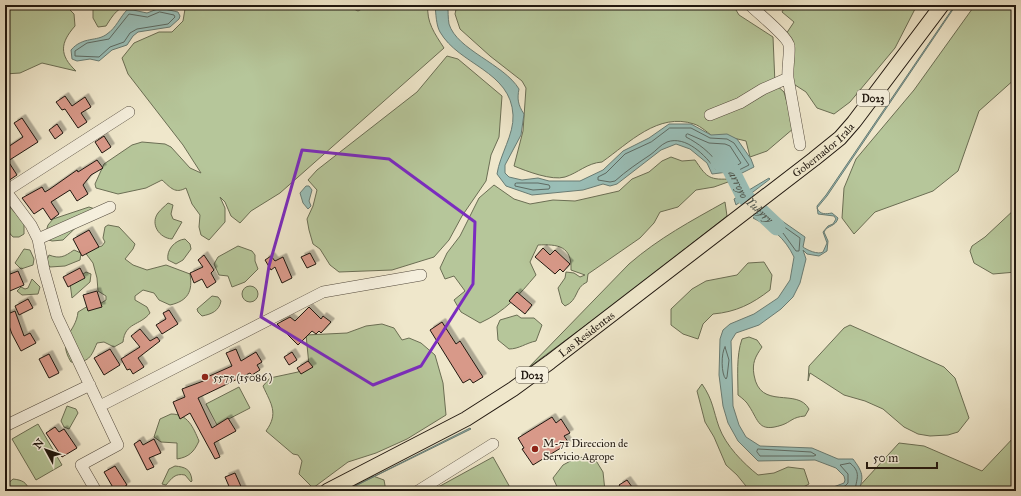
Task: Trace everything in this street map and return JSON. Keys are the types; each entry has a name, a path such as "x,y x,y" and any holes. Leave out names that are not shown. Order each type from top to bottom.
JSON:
{"main road":[{"name":"Gobernador Irala","path":"789,178 834,142 854,122 942,5"},
{"name":"Las Residentas","path":"327,491 466,419 512,389 789,178"}],"street":[{"path":"750,5 788,43 788,78 800,145"},
{"path":"710,115 740,103 763,89 788,78"},
{"path":"96,491 81,465 118,445 57,316 44,270 38,239 31,226 7,197 129,112"},
{"path":"38,239 110,206"},
{"path":"100,406 323,292 421,275"},
{"path":"5,426 90,385"},
{"path":"418,491 493,444"}],"highlighted area":[{"path":"302,150 389,159 475,222 473,284 421,366 373,385 261,317 269,266"}],"green space":[{"path":"5,5 65,5 74,14 75,26 64,43 64,54 70,65 76,71 42,63 20,73 5,74"},
{"path":"93,5 132,5 119,9 106,26 98,27 93,18"},
{"path":"164,5 346,5 358,11 369,5 428,5 428,17 434,33 444,48 280,193 251,211 240,223 231,216 225,202 220,197 225,208 225,222 209,240 201,235 199,227 200,215 192,204 186,188 182,190 173,189 162,180 146,188 118,194 96,188 95,184 104,164 132,145 142,142 165,144 171,147 190,168 201,173 183,145 128,74 122,58 134,43 159,32 172,32 183,21 185,9 173,9"},
{"path":"457,5 733,5 739,15 773,37 775,84 784,92 794,128 767,151 750,157 746,141 725,136 715,138 697,125 681,121 668,122 645,131 633,138 602,162 587,166 565,177 546,177 514,166 523,131 526,88 522,81 490,56 460,29 455,14"},
{"path":"786,5 918,5 895,48 850,102 834,114 817,108 806,92 792,83 786,34 794,22 782,12"},
{"path":"975,5 1016,5 1016,78 979,111 958,171 933,191 875,212 854,234 842,218 844,188 856,159 914,90"},
{"path":"447,56 458,59 502,96 499,137 491,155 486,181 462,216 449,240 434,257 392,270 339,272 330,265 320,249 313,244 307,219 313,206 317,190 308,180 317,170 417,92"},
{"path":"671,157 682,161 695,160 708,176 716,179 728,179 728,182 714,187 696,190 678,207 660,212 654,223 640,238 588,274 587,282 580,287 573,301 565,306 562,303 558,288 565,278 566,272 574,273 580,277 585,275 571,270 569,256 562,248 552,245 538,245 530,262 536,275 511,302 497,313 480,323 461,312 454,300 465,291 454,276 445,279 440,268 447,253 460,236 479,198 494,185 514,199 530,204 553,200 575,201 619,191 632,179 649,172 662,161"},
{"path":"725,202 727,216 616,303 528,368 629,264 664,238"},
{"path":"168,203 173,205 171,214 173,219 182,222 172,239 163,236 155,226 158,213"},
{"path":"5,207 10,207 24,223 24,234 19,237 13,237 5,228"},
{"path":"89,207 95,209 63,240 52,241 46,239 45,235 48,225 53,219"},
{"path":"1016,208 1016,272 993,274 974,263 970,251 972,246 985,237"},
{"path":"108,225 119,227 135,244 125,259 133,265 147,270 166,265 190,274 190,290 181,301 170,305 159,300 154,293 143,290 135,296 135,300 147,307 150,313 130,327 124,336 123,342 114,347 104,342 97,343 93,352 86,360 71,362 65,347 68,336 77,319 78,312 88,306 95,307 106,300 106,296 98,291 97,278 93,263 84,251 102,246 105,242 103,238 105,227"},
{"path":"185,239 190,244 191,249 183,260 176,264 168,260 168,253 172,246 178,241"},
{"path":"238,246 252,251 255,255 255,261 258,269 245,282 232,287 228,276 219,275 214,264 218,257"},
{"path":"24,249 30,250 34,259 33,265 21,269 15,263"},
{"path":"74,250 81,253 80,260 65,266 50,267 46,262 49,255 62,257"},
{"path":"764,262 772,275 770,290 763,295 736,309 713,314 703,324 698,339 683,334 671,325 671,309 692,289 706,281 737,275 748,263"},
{"path":"86,272 91,274 90,282 72,298 70,283"},
{"path":"32,279 40,287 38,294 22,295 17,291 21,287 25,289 28,288"},
{"path":"250,286 257,291 258,294 253,301 250,302 243,297 242,294 247,287"},
{"path":"212,296 218,297 221,301 219,307 214,312 202,316 197,309"},
{"path":"517,315 521,318 534,318 542,325 536,341 509,349 498,340 497,327 500,320"},
{"path":"382,324 394,328 402,340 409,338 421,343 435,355 443,383 446,415 407,439 376,453 348,462 313,488 299,474 302,461 298,455 293,454 266,431 270,425 273,414 271,403 263,386 270,378 298,372 309,365 306,335 347,333 366,326"},
{"path":"850,325 944,367 955,378 969,418 958,432 948,435 930,436 918,434 904,427 883,409 865,401 844,395 810,373 808,381 809,366 844,328"},
{"path":"749,337 757,340 762,347 756,357 753,371 758,386 763,392 771,396 796,399 803,403 809,409 805,416 797,417 785,424 768,428 760,424 747,403 738,395 740,346 742,339"},
{"path":"702,384 711,400 722,434 730,447 747,465 758,475 774,473 788,467 804,469 809,484 796,491 750,491 737,475 726,465 714,437 705,422 697,391"},
{"path":"239,387 250,408 217,425 206,404"},
{"path":"67,406 76,409 78,413 69,429 64,427 61,421"},
{"path":"171,414 182,416 186,419 192,426 199,441 191,453 185,457 177,459 177,443 161,442 154,437 160,419"},
{"path":"38,424 62,465 36,480 12,439"},
{"path":"1016,435 1016,491 855,491 899,443 924,446 982,471"},
{"path":"493,457 512,491 431,491"},
{"path":"578,457 595,459 603,472 605,491 559,491 553,478 563,465"},
{"path":"175,466 187,469 192,481 191,482 185,475 176,475 166,485 162,484 169,469"},
{"path":"373,476 384,480 386,491 340,491 343,487"},
{"path":"13,479 24,482 29,491 5,491 5,486"}],"water":[{"path":"435,5 448,5 449,24 461,42 503,72 519,89 518,102 524,114 521,135 505,165 505,173 509,177 522,180 538,178 549,181 580,181 603,170 623,151 649,138 669,124 691,124 711,135 727,134 737,139 751,159 754,167 732,178 728,172 712,174 707,163 690,149 676,144 661,150 617,184 610,186 603,184 583,190 532,195 506,186 497,174 513,122 510,100 503,88 494,78 459,53 440,32 436,19"},
{"path":"956,5 827,196 817,208 817,206"},
{"path":"160,8 178,12 180,16 179,19 170,27 138,32 133,36 127,45 112,50 99,61 90,59 77,61 72,59 71,50 80,43 99,38 107,34 113,29 127,10 147,13"},
{"path":"769,178 770,179 736,205 734,199"},
{"path":"306,186 309,186 312,190 309,201 311,206 308,209 303,203 300,193"},
{"path":"765,209 805,237 803,247 813,252 821,253 823,252 827,243 823,232 828,226 833,224 836,219 834,216 818,214 817,209 821,213 832,213 838,218 835,223 824,232 828,241 827,251 819,256 807,254 803,250 806,259 800,283 793,297 781,309 759,325 736,333 731,341 733,406 739,425 746,437 760,446 812,448 838,459 853,459 862,474 858,491 823,491 844,483 844,476 836,468 815,460 758,461 738,441 728,423 723,406 719,375 720,339 723,330 730,324 754,314 778,298 790,280 794,257 786,244 777,234 766,225 753,218"},
{"path":"470,428 471,429 345,491"}],"building":[{"path":"65,96 72,106 85,97 91,107 81,113 87,122 78,128 65,109 62,110 56,102"},
{"path":"22,118 38,142 8,161 17,175 5,183 5,149 23,137 14,123"},
{"path":"57,124 63,133 55,139 49,130"},
{"path":"104,136 111,147 102,153 95,142"},
{"path":"97,160 103,168 91,175 83,185 88,194 77,201 70,190 51,202 59,214 51,220 43,208 34,214 22,198 42,187 45,192 77,170 78,172"},
{"path":"89,230 99,247 82,256 73,239"},
{"path":"543,248 550,255 555,250 570,264 563,272 560,269 555,274 535,257"},
{"path":"310,253 316,264 307,268 301,257"},
{"path":"204,255 214,270 211,273 216,282 207,288 202,279 194,283 190,273 203,267 198,260"},
{"path":"271,256 275,261 283,257 292,278 282,283 275,267 271,270 265,260"},
{"path":"80,268 85,278 68,287 63,277"},
{"path":"18,271 24,285 5,293 5,276"},
{"path":"97,291 102,307 88,311 83,295"},
{"path":"517,292 532,305 525,314 509,301"},
{"path":"28,299 33,308 19,315 15,306"},
{"path":"309,307 321,319 323,316 331,322 321,333 319,331 316,334 312,331 298,345 277,324 290,317 295,321"},
{"path":"169,310 178,324 162,334 156,325 166,319 163,313"},
{"path":"15,311 24,336 30,333 36,343 21,351 12,334 5,315"},
{"path":"442,322 456,344 460,341 483,377 473,383 470,379 463,383 430,330"},
{"path":"140,329 150,341 157,337 160,341 138,358 144,367 133,374 130,369 127,370 121,359 140,347 131,336"},
{"path":"110,349 120,365 104,375 94,358"},
{"path":"236,349 241,361 256,352 262,362 257,365 260,370 252,375 250,373 198,398 212,428 228,418 236,431 214,443 220,457 215,459 190,413 180,419 173,402 185,397 182,389 206,380 205,378 232,366 226,353"},
{"path":"292,352 297,360 289,365 284,357"},
{"path":"49,354 59,373 49,378 39,359"},
{"path":"308,361 313,367 301,374 297,368"},
{"path":"552,417 556,423 561,419 570,433 564,436 569,443 533,465 522,449 524,448 518,438"},
{"path":"55,427 59,432 64,429 77,448 62,457 46,433"},
{"path":"154,439 161,453 149,458 154,467 147,470 134,444 140,440 143,445"},
{"path":"115,466 127,485 117,491 115,491 104,472"},
{"path":"235,473 243,491 231,491 225,477"},
{"path":"627,480 635,491 623,491 619,485"}],"waterway":[{"name":"arroyo Yukyry","path":"719,162 729,166 744,196 777,227"}],"place":[{"name":"5575 (15086 )","path":"205,377"},
{"name":"M-71 Direccion de Servicio Agrope","path":"535,449"}]}
